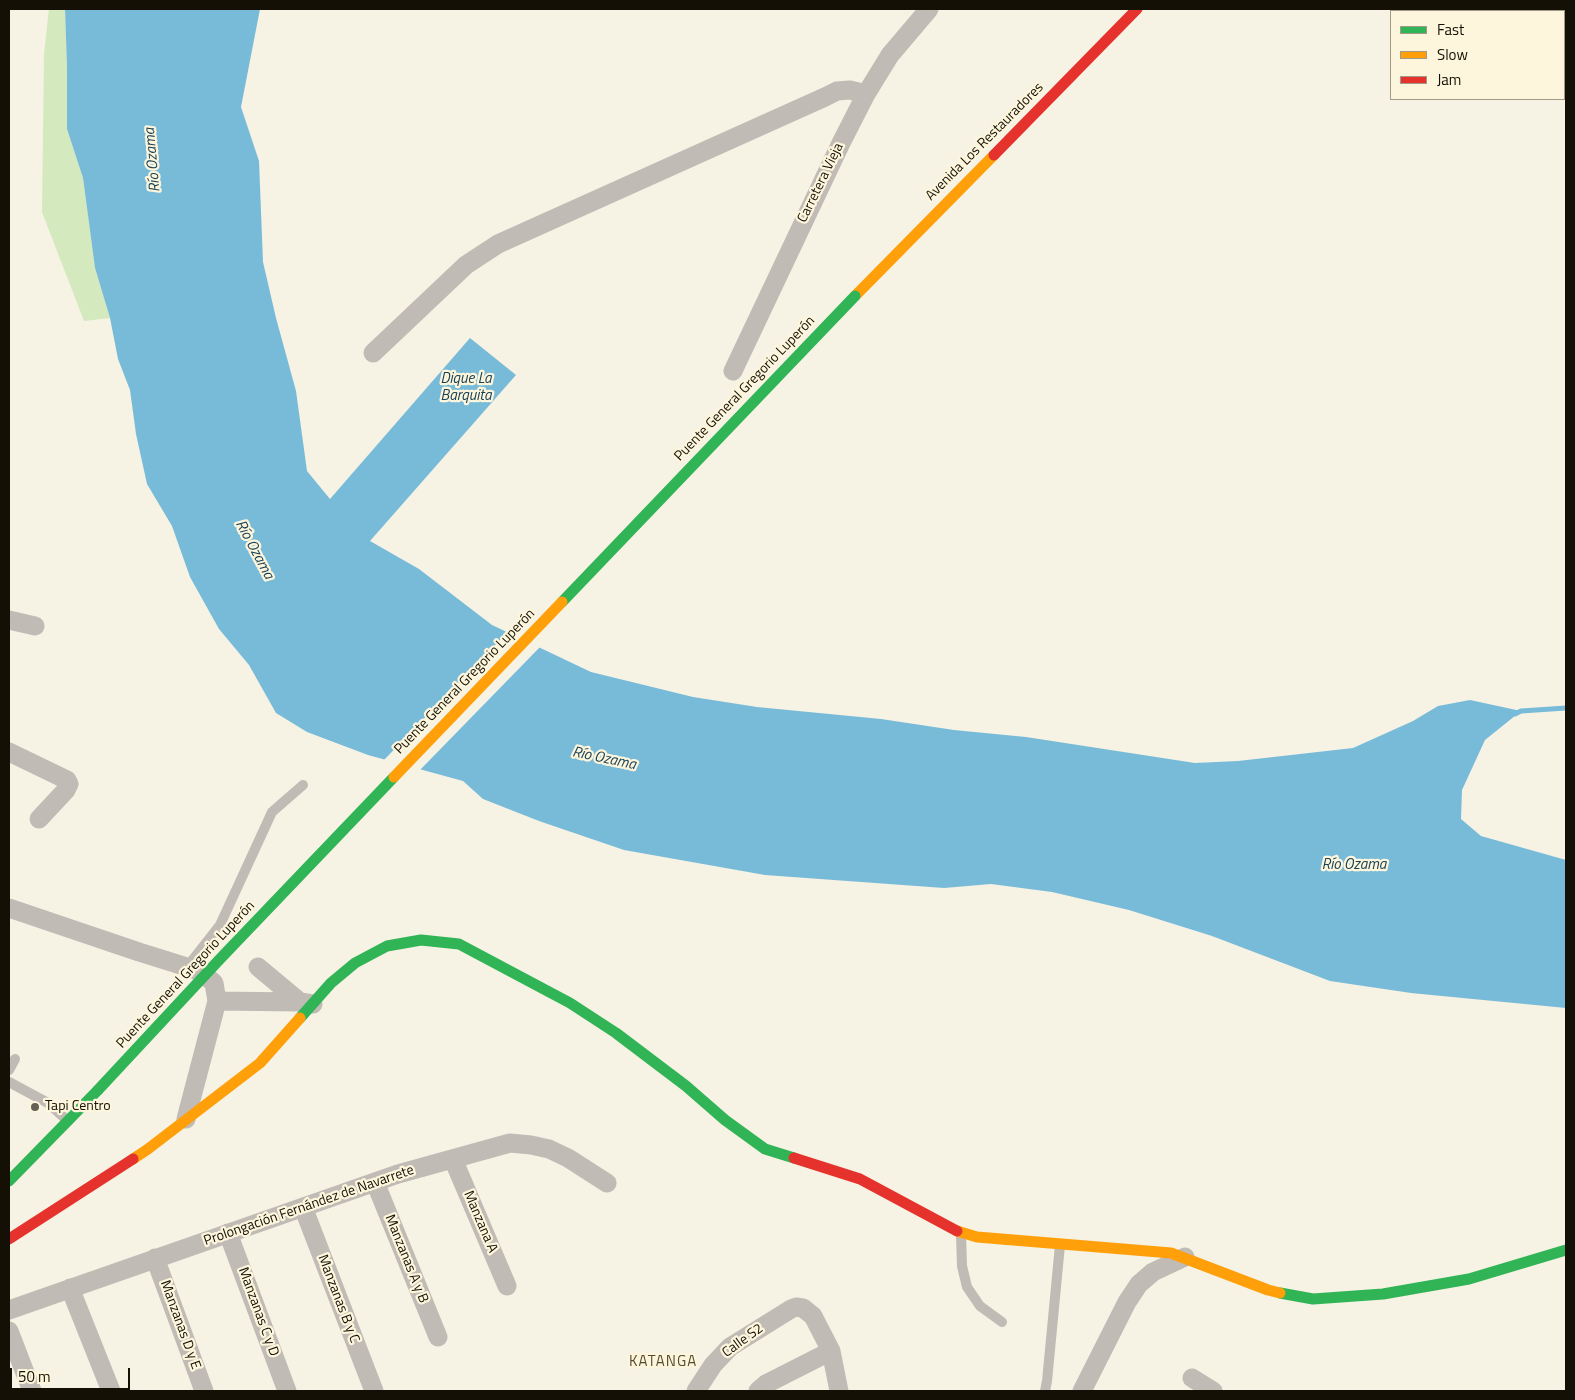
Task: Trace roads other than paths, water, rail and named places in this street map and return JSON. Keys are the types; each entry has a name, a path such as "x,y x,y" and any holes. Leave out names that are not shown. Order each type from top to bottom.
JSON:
{"street":[{"name":"Carretera Vieja","path":"733,370 866,94 890,55 930,9"},
{"name":"Avenida Los Restauradores","path":"855,296 1137,9"},
{"path":"373,353 466,265 498,244 824,97 850,90 866,94"},
{"name":"Puente General Gregorio Luperón","path":"9,1181 69,1121 218,960 855,296"},
{"path":"9,620 35,626"},
{"path":"9,752 67,780 69,784 66,790 39,819"},
{"path":"9,908 201,972 214,983 217,1001 186,1119"},
{"path":"9,1239 148,1149 260,1063 306,1003 355,963 388,946 421,940 458,944 570,1003 616,1033 686,1086 725,1120 765,1149 860,1179 961,1233 977,1237 1154,1251 1185,1257 1268,1290 1313,1299 1383,1294 1468,1279 1566,1250"},
{"path":"258,967 306,1003"},
{"path":"217,1001 306,1003"},
{"name":"Prolongación Fernández de Navarrete","path":"9,1310 375,1182 510,1143 549,1149 568,1158 607,1183"},
{"name":"Manzana A","path":"453,1159 507,1286"},
{"name":"Manzanas A y B","path":"375,1182 438,1337"},
{"name":"Manzanas B y C","path":"302,1207 374,1391"},
{"name":"Manzanas C y D","path":"228,1233 287,1391"},
{"path":"1082,1391 1127,1302 1139,1284 1152,1272 1185,1257"},
{"name":"Manzanas D y E","path":"155,1258 204,1391"},
{"path":"70,1288 111,1391"},
{"name":"Calle S2","path":"696,1391 713,1365 730,1347 791,1309 802,1308 814,1316 831,1352"},
{"path":"9,1331 32,1391"},
{"path":"758,1391 766,1384 831,1352 839,1391"},
{"path":"1192,1378 1213,1391"}],"lane":[{"path":"187,967 220,926 272,812 303,785"},
{"path":"9,1070 15,1060"},
{"path":"9,1082 48,1103 69,1121"},
{"path":"961,1233 962,1266 967,1287 980,1306 1002,1322"},
{"path":"1045,1391 1060,1244"}],"water":[{"name":"Río Ozama","path":"65,9 260,9 241,107 259,161 263,262 296,391 307,471 330,499 470,338 516,375 370,541 419,569 492,625 591,672 693,697 757,707 881,719 954,730 1026,737 1195,763 1238,761 1353,748 1413,721 1438,706 1470,700 1521,711 1485,740 1462,790 1461,819 1481,836 1566,860 1566,1008 1411,993 1330,981 1212,936 1129,910 1052,892 991,884 944,888 765,875 624,850 539,821 483,799 463,781 368,755 307,732 276,713 249,665 219,629 190,577 172,526 147,484 136,434 130,390 118,359 110,318 95,268 83,178 67,129"}],"waterway":[{"path":"1515,714 1521,711 1566,708"}],"place":[{"name":"Tapi Centro","path":"35,1107"}],"district":[{"name":"KATANGA","path":"663,1362"}],"water label":[{"name":"Dique La Barquita","path":"466,388"}]}
